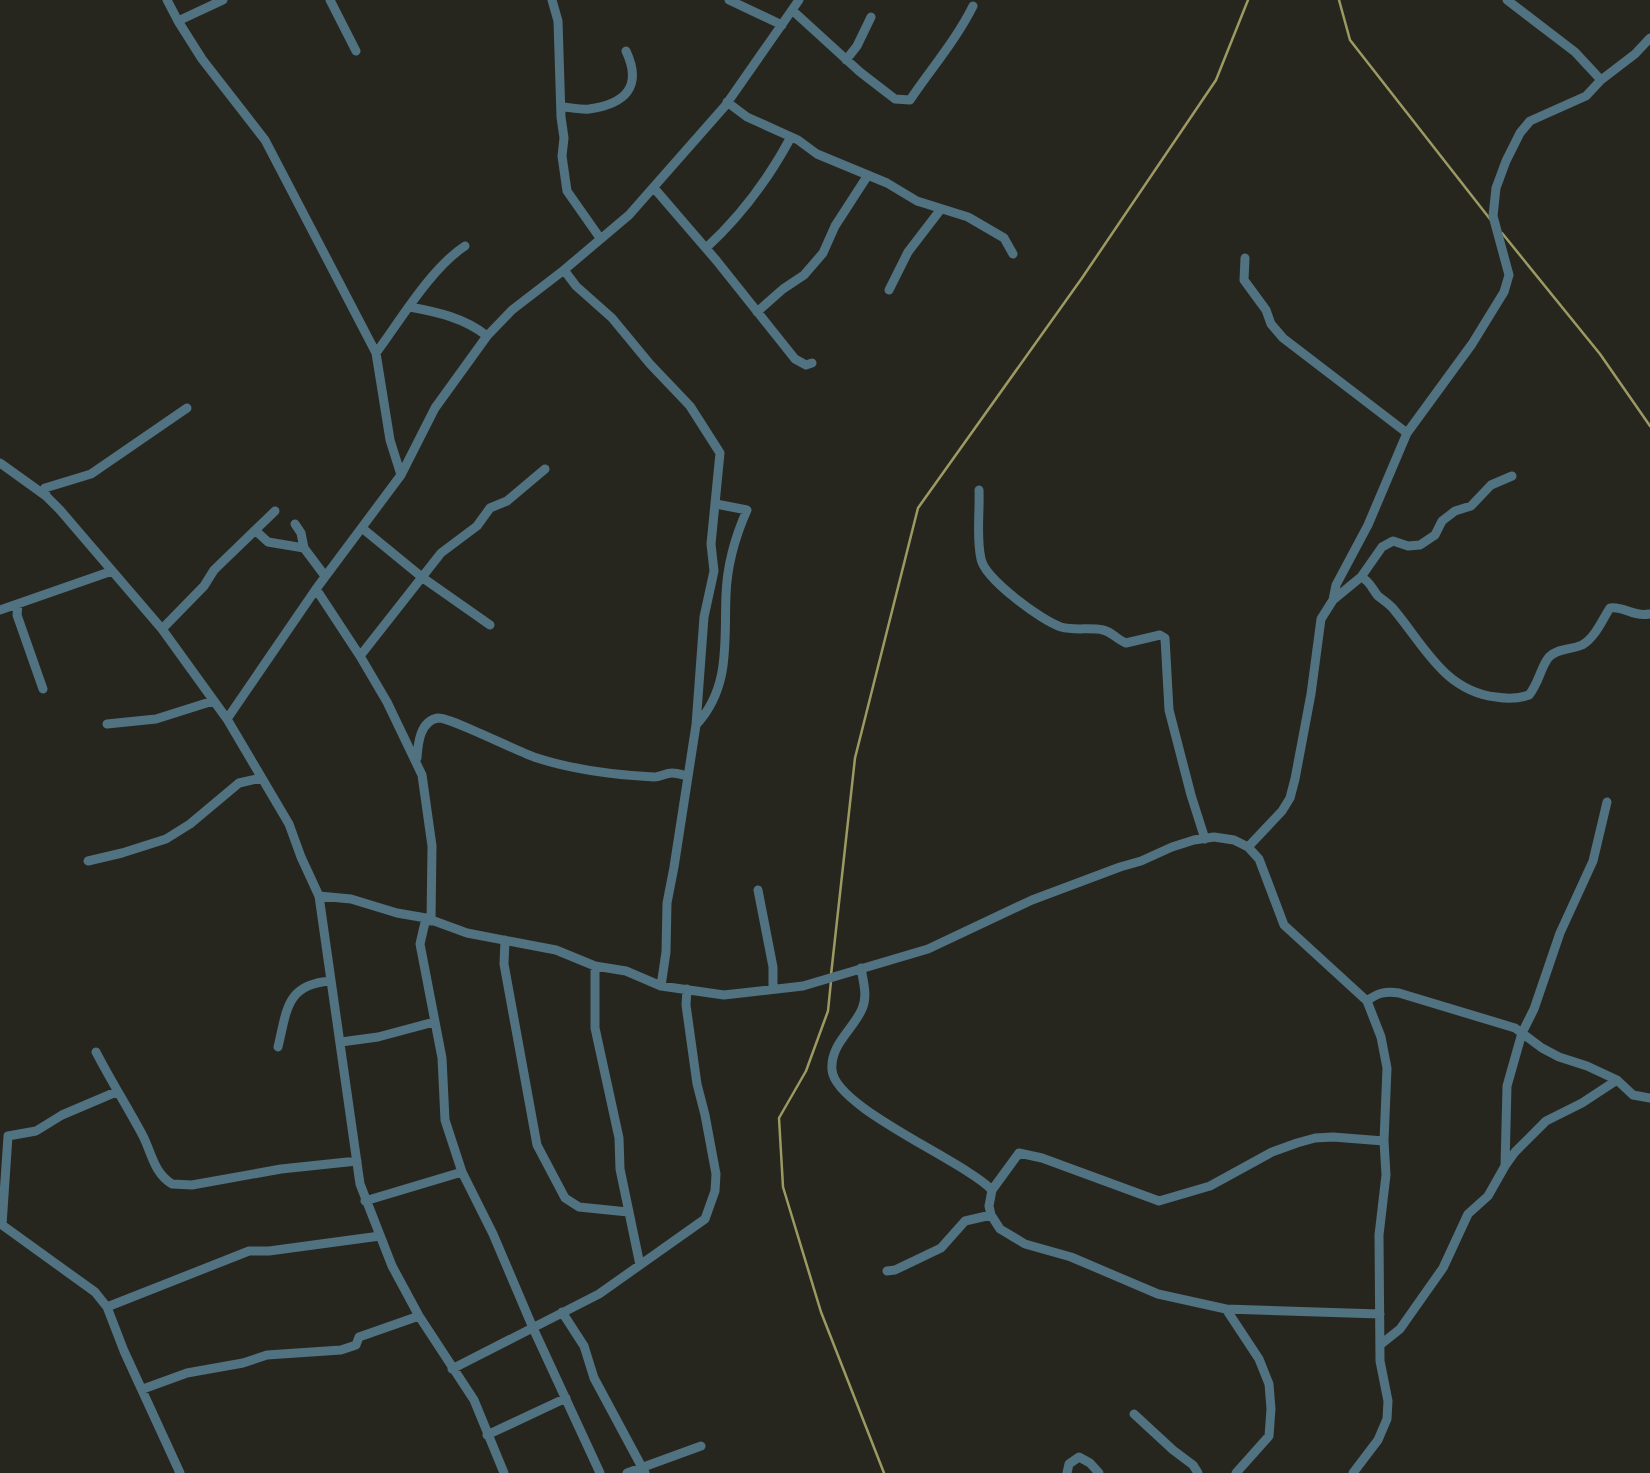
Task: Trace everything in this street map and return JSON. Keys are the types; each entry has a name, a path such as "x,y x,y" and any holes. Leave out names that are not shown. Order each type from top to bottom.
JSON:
{"street":[{"path":"167,0 202,59 265,140 376,353 390,440 401,475"},
{"path":"178,21 223,0"},
{"path":"330,0 356,51"},
{"path":"552,0 558,21 564,138 562,156 567,191 600,238"},
{"path":"729,0 782,25"},
{"path":"227,719 325,576 401,475 435,408 487,336 512,310 564,270 629,215 654,188 727,102 798,0"},
{"path":"1507,0 1575,52 1601,80"},
{"path":"792,10 846,60 896,99 910,100 938,58 954,40 973,6"},
{"path":"846,60 857,46 871,17"},
{"path":"1333,600 1336,585 1368,525 1407,433 1472,344 1504,292 1509,275 1493,216 1496,188 1506,161 1520,133 1530,121 1586,96 1601,80 1635,54 1650,38"},
{"path":"561,108 588,109 619,99 630,92 633,83 630,58 626,51"},
{"path":"727,102 747,117 792,137 817,154 887,183 917,201 968,216 1004,238 1013,254"},
{"path":"706,248 740,213 777,164 792,137"},
{"path":"756,312 783,289 804,275 823,253 835,226 868,175"},
{"path":"654,188 706,248 795,359 806,365 812,363"},
{"path":"889,290 908,252 941,209"},
{"path":"376,353 442,267 454,253 465,246"},
{"path":"1245,258 1244,280 1266,310 1271,324 1282,338 1407,433"},
{"path":"564,270 576,286 612,318 650,364 674,387 695,413 720,453 711,544 714,571 704,616 696,725 667,903 666,952 661,986"},
{"path":"410,307 434,312 473,325 487,336"},
{"path":"46,496 45,488 91,474 187,408"},
{"path":"0,463 46,496 162,629 227,719 289,824 300,857 319,896 360,1184 365,1201 392,1266 419,1316 474,1400 504,1473"},
{"path":"360,656 441,553 477,526 490,508 507,501 544,469"},
{"path":"1248,847 1266,830 1290,798 1311,694 1321,619 1333,600 1361,577 1382,547 1393,541 1408,546 1420,545 1435,535 1442,520 1455,511 1471,506 1490,484 1512,476"},
{"path":"979,490 981,560 996,579 1022,604 1043,619 1061,627 1081,630 1104,630 1126,642 1160,636 1165,638 1169,710 1190,795 1205,838"},
{"path":"696,725 708,712 723,674 727,631 728,577 733,546 747,510 716,504"},
{"path":"162,629 204,586 214,570 275,511"},
{"path":"296,524 301,533 304,548 325,576"},
{"path":"362,528 423,578 490,625"},
{"path":"255,530 268,542 304,548"},
{"path":"0,610 112,572"},
{"path":"1361,577 1367,580 1377,594 1394,609 1446,675 1465,690 1497,698 1520,698 1530,695 1540,679 1548,658 1555,652 1582,645 1588,640 1610,608 1620,606 1640,616 1650,614"},
{"path":"316,589 360,656 387,702 417,761 426,792 432,846 428,919 420,944 442,1058 445,1120 462,1172 493,1234 600,1473"},
{"path":"18,604 18,615 43,689"},
{"path":"108,724 156,719 213,701"},
{"path":"417,761 417,746 423,729 428,722 439,718 452,720 508,748 538,759 612,774 656,777 671,773 687,776"},
{"path":"88,861 105,855 122,853 166,839 190,824 239,783 261,778"},
{"path":"1505,1166 1507,1086 1522,1033 1534,1009 1560,933 1592,861 1607,802"},
{"path":"319,896 352,899 397,913 428,919 467,934 556,950 595,966 626,971 661,986 724,995 803,986 928,949 1032,900 1141,861 1172,847 1214,837 1234,840 1248,847 1260,860 1284,925 1299,936 1367,1001 1382,1037 1387,1068 1384,1141 1386,1175 1379,1235 1380,1361 1388,1401 1387,1419 1378,1440 1353,1473"},
{"path":"758,890 773,967 773,988"},
{"path":"505,940 504,964 537,1145 565,1198 572,1204 588,1209 628,1212"},
{"path":"595,966 595,1028 618,1138 620,1168 640,1265"},
{"path":"861,968 865,995 862,1009 841,1038 833,1058 832,1072 836,1080 848,1096 862,1107 931,1151 962,1167 992,1190"},
{"path":"278,1048 286,1013 298,990 308,984 331,981"},
{"path":"452,1369 599,1294 705,1219 715,1191 713,1153 697,1084 686,1005 687,989"},
{"path":"1367,1001 1376,994 1388,992 1415,996 1515,1028 1558,1057 1587,1066 1617,1080 1633,1095 1650,1098"},
{"path":"341,1042 378,1037 434,1022"},
{"path":"96,1052 116,1092 143,1137 158,1172 172,1184 192,1185 281,1169 357,1161"},
{"path":"1380,1345 1400,1329 1443,1268 1468,1214 1488,1196 1514,1152 1546,1121 1582,1103 1617,1080"},
{"path":"116,1092 62,1115 36,1131 4,1134 2,1225 95,1292 107,1307 127,1358 143,1389 180,1473"},
{"path":"1380,1314 1226,1309 1158,1294 1071,1257 1025,1244 1000,1228 991,1215 989,1206 992,1190 1019,1153 1042,1158 1159,1201 1210,1186 1272,1152 1315,1138 1384,1141"},
{"path":"365,1201 462,1172"},
{"path":"887,1270 895,1270 940,1248 965,1221 991,1215"},
{"path":"107,1307 249,1251 269,1252 380,1236"},
{"path":"1226,1309 1259,1359 1269,1384 1271,1409 1269,1436 1236,1473"},
{"path":"562,1312 584,1346 594,1378 644,1471"},
{"path":"143,1389 187,1373 243,1363 268,1355 341,1350 356,1344 359,1337 419,1316"},
{"path":"487,1435 566,1398"},
{"path":"1134,1414 1173,1450 1193,1465 1198,1473"},
{"path":"627,1473 644,1471 701,1446"},
{"path":"1067,1473 1069,1464 1080,1458 1090,1463 1099,1473"}],"waterway":[{"path":"831,975 855,758 918,508 1082,278 1216,80 1248,0"},
{"path":"1339,0 1350,40 1490,219"},
{"path":"1502,233 1600,354 1650,426"},
{"path":"831,981 828,1011 806,1071 779,1118 783,1187 821,1312 884,1473"}]}
